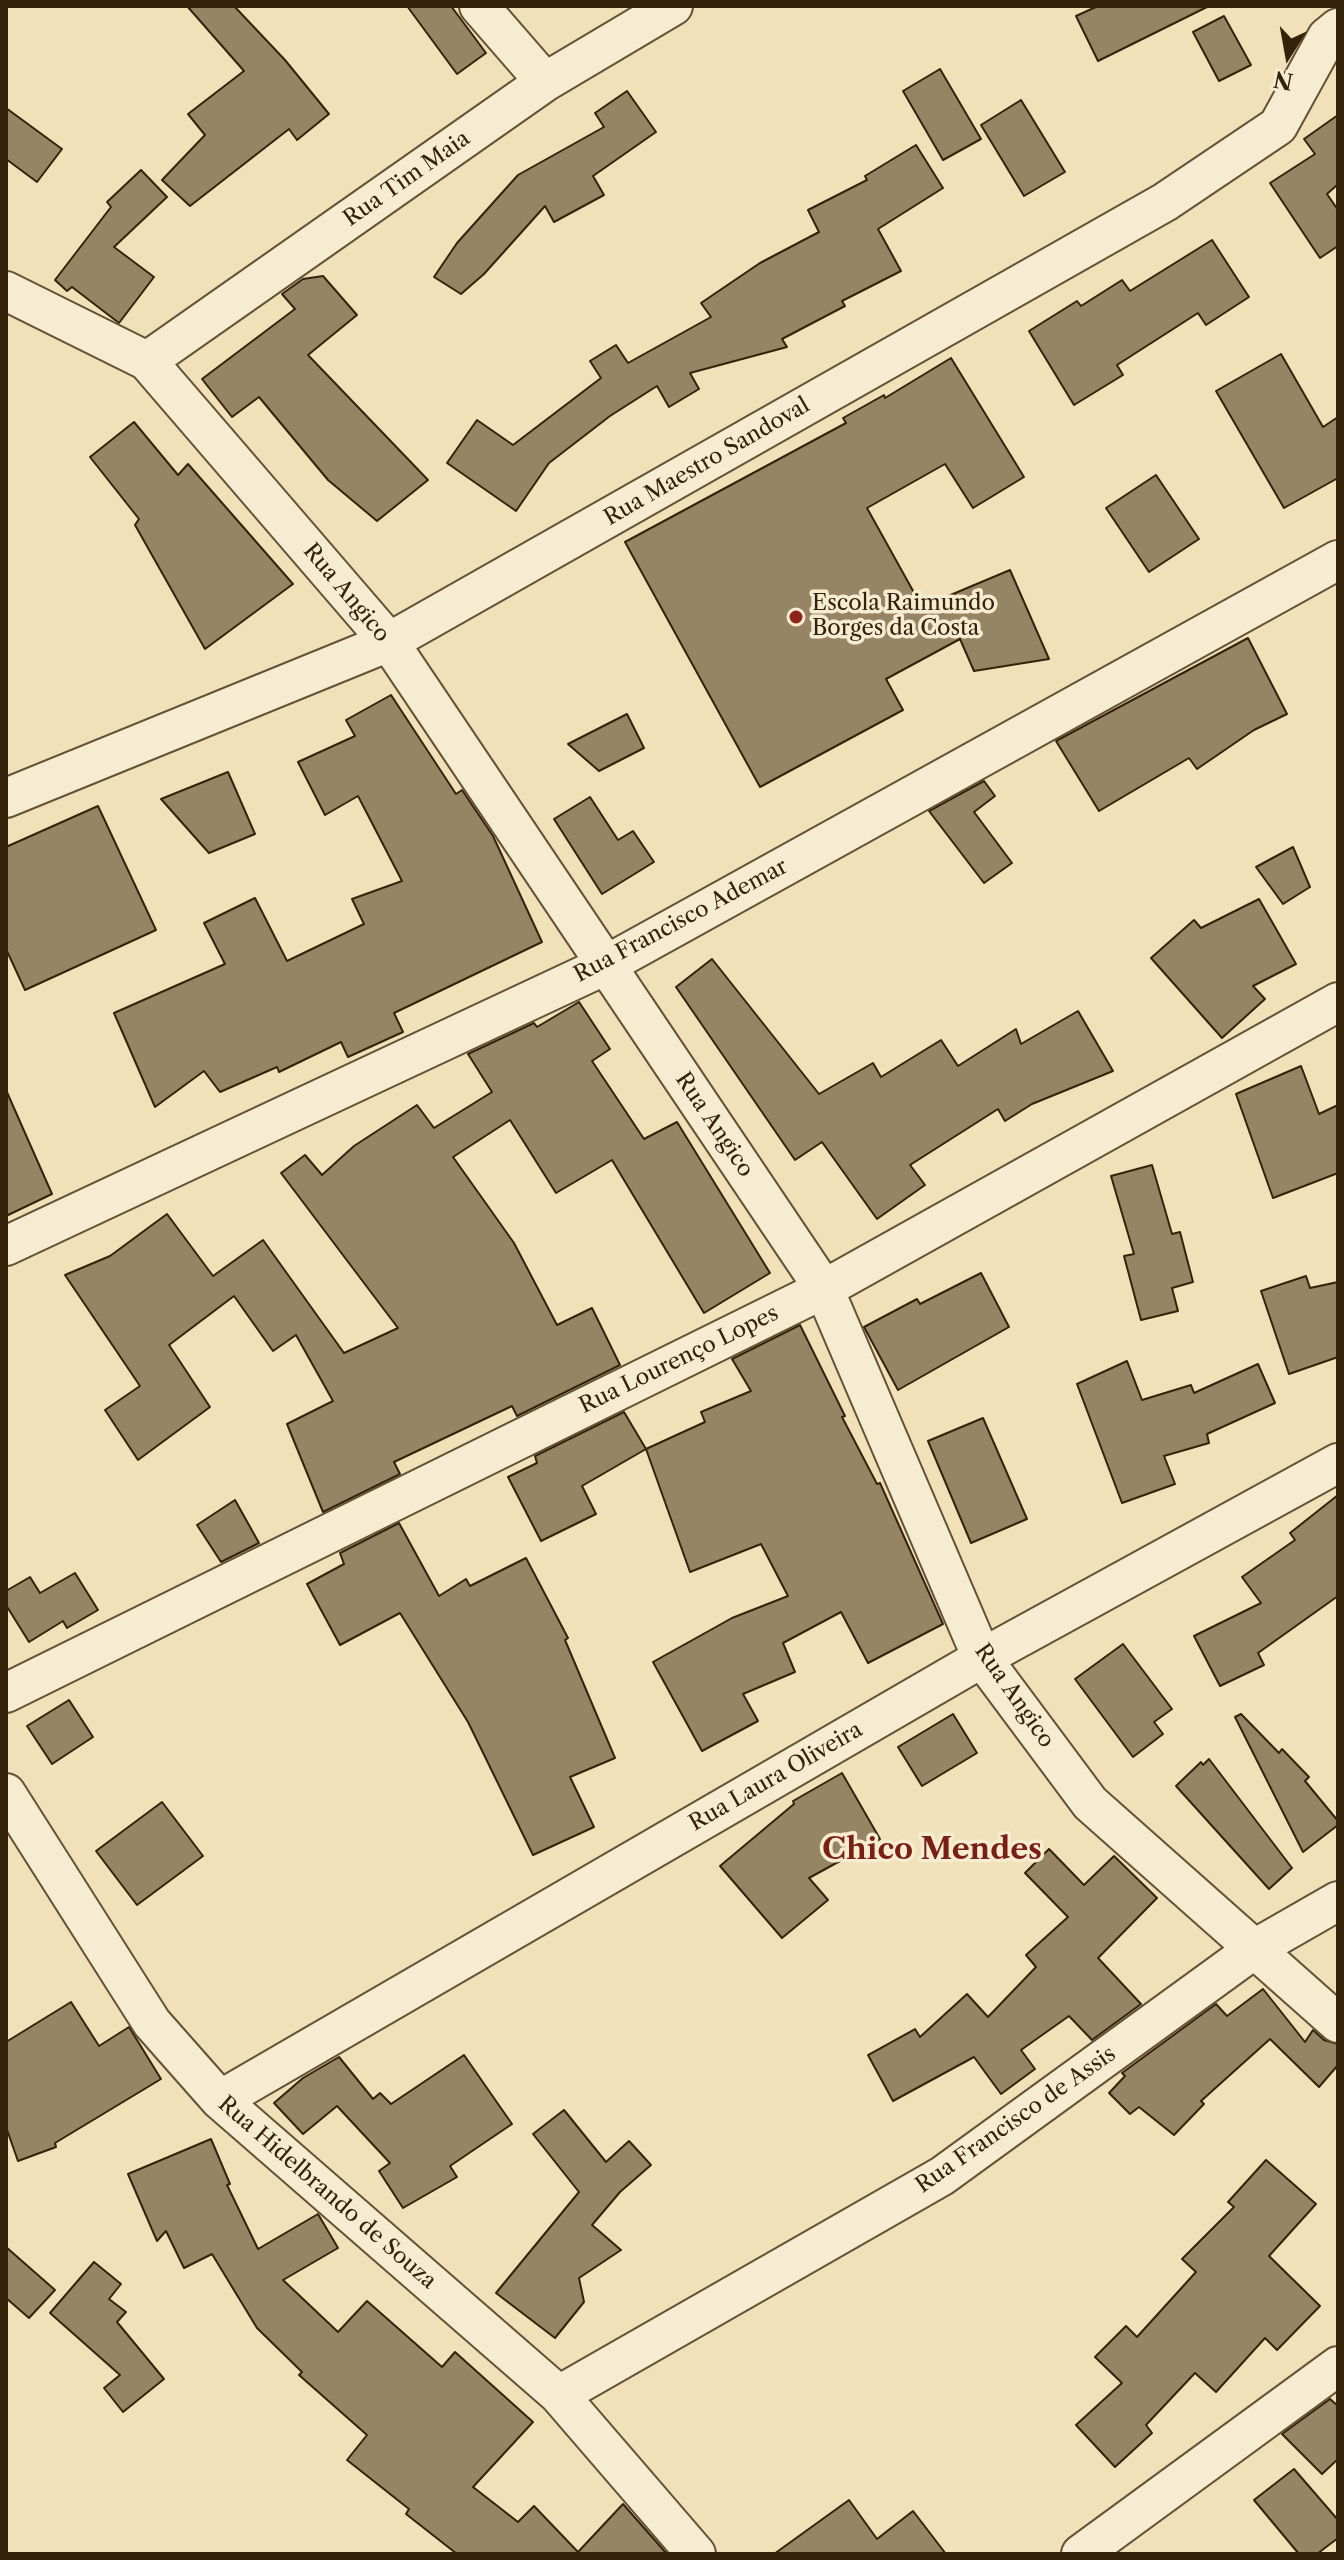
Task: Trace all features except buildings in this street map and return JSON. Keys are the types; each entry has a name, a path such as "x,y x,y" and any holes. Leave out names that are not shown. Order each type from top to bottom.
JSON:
{"street":[{"path":"479,6 545,82"},
{"name":"Rua Tim Maia","path":"147,361 545,82 673,6"},
{"name":"Rua Maestro Sandoval","path":"6,798 389,642 1165,202 1278,126 1327,37 1338,28"},
{"name":"Rua Angico","path":"6,291 147,361 389,642 824,1289 982,1658 1090,1803 1338,2023"},
{"name":"Rua Francisco Ademar","path":"6,1246 606,965 1338,560"},
{"name":"Rua Lourenço Lopes","path":"6,1693 824,1289 1338,1002"},
{"name":"Rua Laura Oliveira","path":"220,2100 982,1658 1338,1463"},
{"name":"Rua Hidelbrando de Souza","path":"6,1793 152,2023 220,2100 559,2395 696,2554"},
{"name":"Rua Francisco de Assis","path":"559,2395 942,2176 1256,1948 1338,1901"},
{"path":"1081,2554 1338,2366"}],"place":[{"name":"Escola Raimundo Borges da Costa","path":"796,617"}],"district":[{"name":"Chico Mendes","path":"932,1850"}]}
